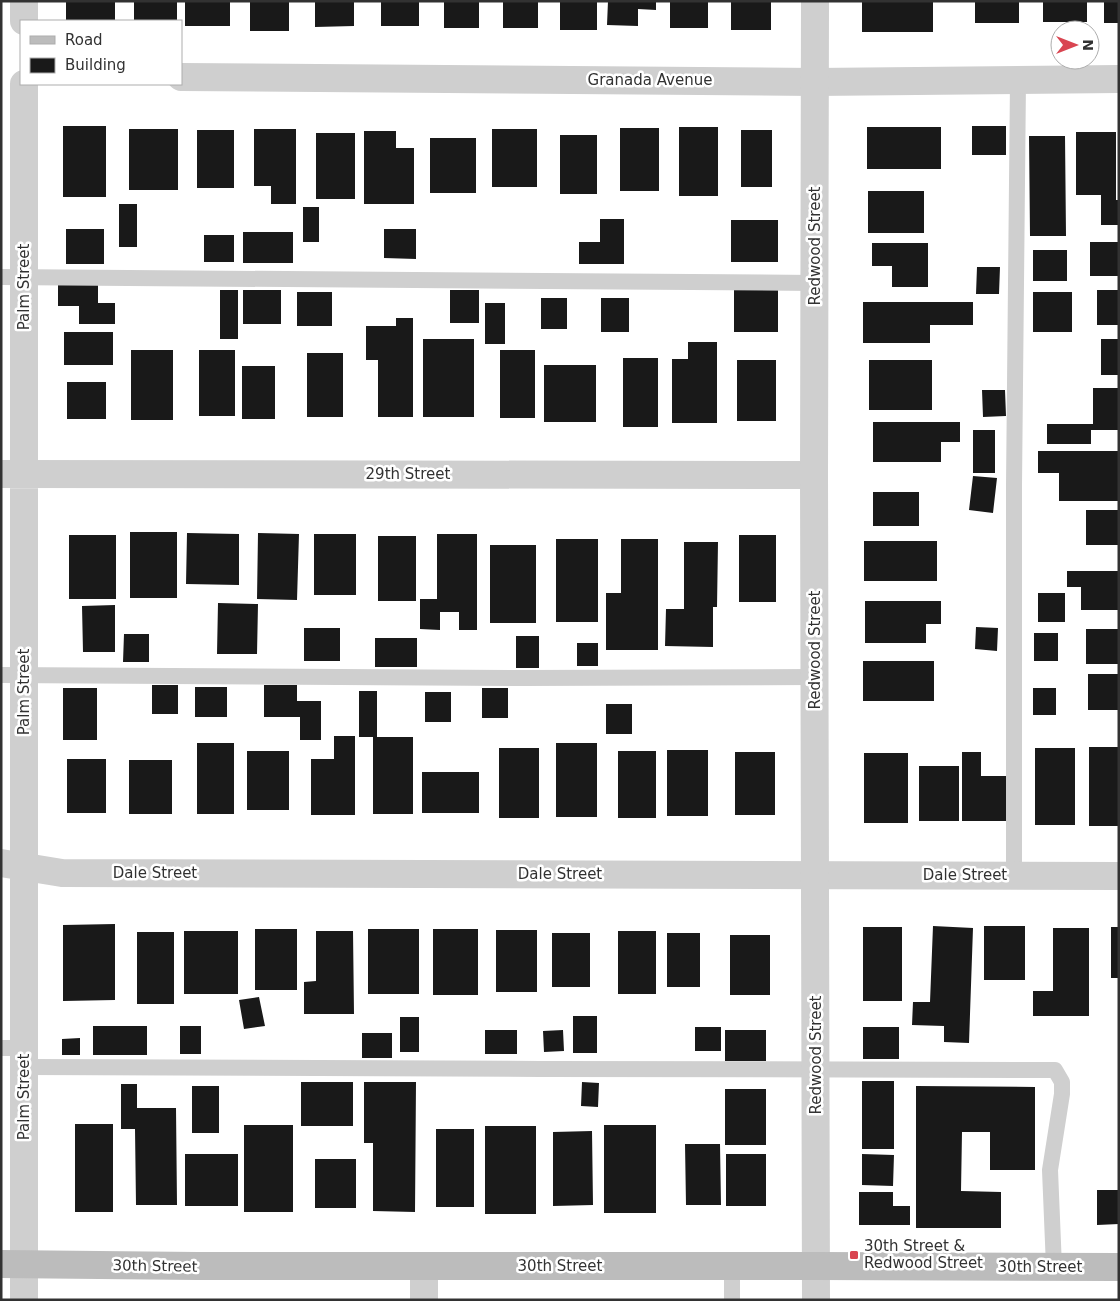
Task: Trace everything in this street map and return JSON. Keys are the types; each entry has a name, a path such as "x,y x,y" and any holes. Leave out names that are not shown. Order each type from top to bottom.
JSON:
{"main road":[{"name":"30th Street","path":"13,1264 1119,1267"}],"street":[{"path":"24,1 24,20"},
{"name":"Redwood Street","path":"816,1 814,475 816,1300"},
{"path":"1,76 20,76"},
{"name":"Granada Avenue","path":"182,77 815,82 1119,79"},
{"name":"Palm Street","path":"24,85 13,277 13,865 16,1054 13,1264 24,1300"},
{"name":"29th Street","path":"13,474 814,475"},
{"name":"Dale Street","path":"13,865 62,873 1119,876"},
{"path":"424,1266 424,1300"}],"lane":[{"path":"1014,875 1014,486 1018,80"},
{"path":"13,277 815,283"},
{"path":"13,675 511,678 815,676"},
{"path":"16,1054 372,1067 1055,1070 1062,1082 1062,1094 1050,1170 1054,1267"},
{"path":"732,1266 732,1300"}],"building":[{"path":"66,1 115,1 115,20 66,20"},
{"path":"134,1 177,1 177,20 134,20"},
{"path":"185,1 230,1 230,26 185,26"},
{"path":"250,1 289,1 289,31 250,31"},
{"path":"315,1 354,1 354,26 315,27"},
{"path":"381,1 419,1 419,26 381,26"},
{"path":"444,1 479,1 479,28 444,28"},
{"path":"503,1 538,1 538,28 503,28"},
{"path":"560,1 597,1 597,30 560,30"},
{"path":"608,1 656,1 656,10 638,9 638,26 607,25"},
{"path":"670,1 708,1 708,28 670,28"},
{"path":"731,1 771,1 771,30 731,30"},
{"path":"862,1 933,1 933,32 862,32"},
{"path":"975,1 1019,1 1019,23 975,23"},
{"path":"1043,1 1087,1 1087,20 1050,20 1050,22 1043,22"},
{"path":"1104,1 1119,1 1119,23 1104,23"},
{"path":"63,126 106,126 106,197 63,197"},
{"path":"972,126 1006,126 1006,155 972,155"},
{"path":"679,127 718,127 718,196 679,196"},
{"path":"867,127 941,127 941,169 867,169"},
{"path":"620,128 659,128 659,191 620,191"},
{"path":"129,129 178,129 178,190 129,190"},
{"path":"254,129 296,129 296,204 271,204 271,186 254,186"},
{"path":"492,129 537,129 537,187 492,187"},
{"path":"197,130 234,130 234,188 197,188"},
{"path":"741,130 772,130 772,187 741,187"},
{"path":"364,131 396,131 396,148 414,148 414,204 364,204"},
{"path":"1076,132 1116,132 1116,200 1119,200 1119,225 1101,225 1101,195 1076,195"},
{"path":"316,133 355,133 355,199 316,199"},
{"path":"560,135 597,135 597,194 560,194"},
{"path":"1029,136 1065,136 1066,236 1030,236"},
{"path":"430,138 476,138 476,193 430,193"},
{"path":"868,191 924,191 924,233 868,233"},
{"path":"119,204 137,204 137,247 119,247"},
{"path":"303,207 319,207 319,242 303,242"},
{"path":"600,219 624,219 624,264 579,264 579,242 600,242"},
{"path":"731,220 778,220 778,262 731,262"},
{"path":"66,229 104,229 104,264 66,264"},
{"path":"384,229 416,229 416,259 384,258"},
{"path":"243,232 293,232 293,263 243,263"},
{"path":"204,235 234,235 234,262 204,262"},
{"path":"1090,242 1119,242 1119,276 1090,276"},
{"path":"872,243 928,243 928,287 892,287 892,266 872,266"},
{"path":"1033,250 1067,250 1067,281 1033,281"},
{"path":"977,267 1000,267 999,294 976,294"},
{"path":"58,284 98,284 98,303 115,303 115,324 79,324 79,306 58,306"},
{"path":"734,287 778,287 778,332 734,332"},
{"path":"220,290 238,290 238,339 220,339"},
{"path":"243,290 281,290 281,324 243,324"},
{"path":"450,290 479,290 479,323 450,323"},
{"path":"1097,290 1119,290 1119,325 1097,325"},
{"path":"297,292 332,292 332,326 297,326"},
{"path":"1033,292 1072,292 1072,332 1033,332"},
{"path":"541,298 567,298 567,329 541,329"},
{"path":"601,298 629,298 629,332 601,332"},
{"path":"863,302 973,302 973,325 930,325 930,343 863,343"},
{"path":"485,303 505,303 505,344 485,344"},
{"path":"396,318 413,318 413,417 378,417 378,360 366,360 366,326 396,326"},
{"path":"64,332 113,332 113,365 64,365"},
{"path":"423,339 474,339 474,417 423,417"},
{"path":"1101,339 1119,339 1119,375 1101,375"},
{"path":"688,342 717,342 717,423 672,423 672,359 688,359"},
{"path":"131,350 173,350 173,420 131,420"},
{"path":"199,350 235,350 235,416 199,416"},
{"path":"500,350 535,350 535,418 500,418"},
{"path":"307,353 343,353 343,417 307,417"},
{"path":"623,358 658,358 658,427 623,427"},
{"path":"737,360 776,360 776,421 737,421"},
{"path":"869,360 932,360 932,410 869,410"},
{"path":"544,365 596,365 596,422 544,422"},
{"path":"242,366 275,366 275,419 242,419"},
{"path":"67,382 106,382 106,419 67,419"},
{"path":"1093,388 1119,388 1119,430 1091,430 1091,444 1047,444 1047,424 1093,424"},
{"path":"982,390 1005,390 1006,416 983,417"},
{"path":"873,422 960,422 960,442 941,442 941,462 873,462"},
{"path":"973,430 995,430 995,473 973,473"},
{"path":"1038,451 1119,451 1119,501 1059,501 1059,473 1038,473"},
{"path":"973,476 997,478 993,513 969,510"},
{"path":"873,492 919,492 919,526 873,526"},
{"path":"1086,510 1119,510 1119,545 1086,545"},
{"path":"130,532 177,532 177,598 130,598"},
{"path":"187,533 239,534 239,585 186,584"},
{"path":"258,533 299,534 297,600 257,599"},
{"path":"314,534 356,534 356,595 314,595"},
{"path":"437,534 477,534 477,630 459,630 459,612 440,612 440,630 420,629 420,599 437,599"},
{"path":"69,535 116,535 116,599 69,599"},
{"path":"739,535 776,535 776,602 739,602"},
{"path":"378,536 416,536 416,601 378,601"},
{"path":"556,539 598,539 598,622 556,622"},
{"path":"621,539 658,539 658,650 606,650 606,593 621,593"},
{"path":"864,541 937,541 937,581 864,581"},
{"path":"684,542 718,542 717,607 713,607 713,647 665,646 666,609 684,609"},
{"path":"490,545 536,545 536,623 490,623"},
{"path":"1067,571 1119,571 1119,610 1081,610 1081,587 1067,587"},
{"path":"1038,593 1065,593 1065,622 1038,622"},
{"path":"865,601 941,601 941,624 926,624 926,643 865,643"},
{"path":"218,603 258,604 257,654 217,654"},
{"path":"115,605 115,652 83,652 82,606"},
{"path":"976,627 998,628 997,651 975,649"},
{"path":"304,628 340,628 340,661 304,661"},
{"path":"1086,629 1119,629 1119,664 1086,664"},
{"path":"1034,633 1058,633 1058,661 1034,661"},
{"path":"124,634 149,634 149,662 123,662"},
{"path":"516,636 539,636 539,668 516,668"},
{"path":"375,638 417,638 417,667 375,667"},
{"path":"577,643 598,643 598,666 577,666"},
{"path":"863,661 934,661 934,701 863,701"},
{"path":"1088,674 1119,674 1119,710 1088,710"},
{"path":"152,685 178,685 178,714 152,714"},
{"path":"264,685 297,685 297,701 321,701 321,740 300,740 300,717 264,717"},
{"path":"195,687 227,687 227,717 195,717"},
{"path":"63,688 97,688 97,740 63,740"},
{"path":"482,688 508,688 508,718 482,718"},
{"path":"1033,688 1056,688 1056,715 1033,715"},
{"path":"359,691 377,691 377,737 413,737 413,814 373,814 373,737 359,737"},
{"path":"425,692 451,692 451,722 425,722"},
{"path":"606,704 632,704 632,734 606,734"},
{"path":"334,736 355,736 355,815 311,815 311,759 334,759"},
{"path":"197,743 234,743 234,814 197,814"},
{"path":"556,743 597,743 597,817 556,817"},
{"path":"1089,747 1119,747 1119,826 1089,826"},
{"path":"499,748 539,748 539,818 499,818"},
{"path":"1035,748 1075,748 1075,825 1035,825"},
{"path":"667,750 708,750 708,816 667,816"},
{"path":"247,751 289,751 289,810 247,810"},
{"path":"618,751 656,751 656,818 618,818"},
{"path":"735,752 775,752 775,815 735,815"},
{"path":"962,752 981,752 981,776 1006,776 1006,821 962,821"},
{"path":"864,753 908,753 908,823 864,823"},
{"path":"67,759 106,759 106,813 67,813"},
{"path":"129,760 172,760 172,814 129,814"},
{"path":"919,766 959,766 959,821 919,821"},
{"path":"422,772 479,772 479,813 422,813"},
{"path":"115,924 115,1000 63,1001 63,925"},
{"path":"933,926 973,928 969,1043 944,1042 944,1026 912,1025 913,1002 930,1002"},
{"path":"984,926 1025,926 1025,980 984,980"},
{"path":"863,927 902,927 902,1001 863,1001"},
{"path":"1111,927 1119,927 1119,978 1111,978"},
{"path":"1053,928 1089,928 1089,1016 1033,1016 1033,991 1053,991"},
{"path":"255,929 297,929 297,990 255,990"},
{"path":"368,929 419,929 419,994 368,994"},
{"path":"433,929 478,929 478,995 433,995"},
{"path":"496,930 537,930 537,992 496,992"},
{"path":"184,931 238,931 238,994 184,994"},
{"path":"316,931 353,931 354,1014 304,1014 304,982 316,981"},
{"path":"618,931 656,931 656,994 618,994"},
{"path":"137,932 174,932 174,1004 137,1004"},
{"path":"552,933 590,933 590,987 552,987"},
{"path":"667,933 700,933 700,987 667,987"},
{"path":"730,935 770,935 770,995 730,995"},
{"path":"259,997 265,1026 244,1029 239,1000"},
{"path":"573,1016 597,1016 597,1053 573,1053"},
{"path":"400,1017 419,1017 419,1052 400,1052"},
{"path":"93,1026 147,1026 147,1055 93,1055"},
{"path":"180,1026 201,1026 201,1054 180,1054"},
{"path":"695,1027 721,1027 721,1051 695,1051"},
{"path":"863,1027 899,1027 899,1059 863,1059"},
{"path":"485,1030 517,1030 517,1054 485,1054"},
{"path":"563,1030 564,1051 544,1052 543,1031"},
{"path":"725,1030 766,1030 766,1061 725,1061"},
{"path":"362,1033 392,1033 392,1058 362,1058"},
{"path":"80,1038 80,1055 62,1055 62,1039"},
{"path":"862,1081 894,1081 894,1149 862,1149"},
{"path":"301,1082 353,1082 353,1126 301,1126"},
{"path":"364,1082 416,1082 415,1212 373,1211 373,1143 364,1143"},
{"path":"582,1082 599,1083 598,1107 581,1106"},
{"path":"121,1084 137,1084 137,1108 176,1108 177,1205 136,1205 135,1129 121,1129"},
{"path":"192,1086 219,1086 219,1133 192,1133"},
{"path":"916,1086 1035,1087 1035,1170 990,1170 990,1132 962,1132 961,1191 1001,1192 1001,1228 916,1228"},
{"path":"725,1089 766,1089 766,1145 725,1145"},
{"path":"75,1124 113,1124 113,1212 75,1212"},
{"path":"244,1125 293,1125 293,1212 244,1212"},
{"path":"604,1125 656,1125 656,1213 604,1213"},
{"path":"485,1126 536,1126 536,1214 485,1214"},
{"path":"436,1129 474,1129 474,1207 436,1207"},
{"path":"592,1131 593,1205 553,1206 553,1132"},
{"path":"685,1144 720,1144 721,1205 686,1205"},
{"path":"185,1154 238,1154 238,1206 185,1206"},
{"path":"726,1154 766,1154 766,1206 726,1206"},
{"path":"862,1154 894,1155 893,1186 862,1185"},
{"path":"315,1159 356,1159 356,1208 315,1208"},
{"path":"1097,1190 1119,1190 1119,1224 1097,1225"},
{"path":"859,1192 893,1192 893,1206 910,1206 910,1225 859,1225"}],"place":[{"name":"30th Street & Redwood Street","path":"854,1255"}]}
